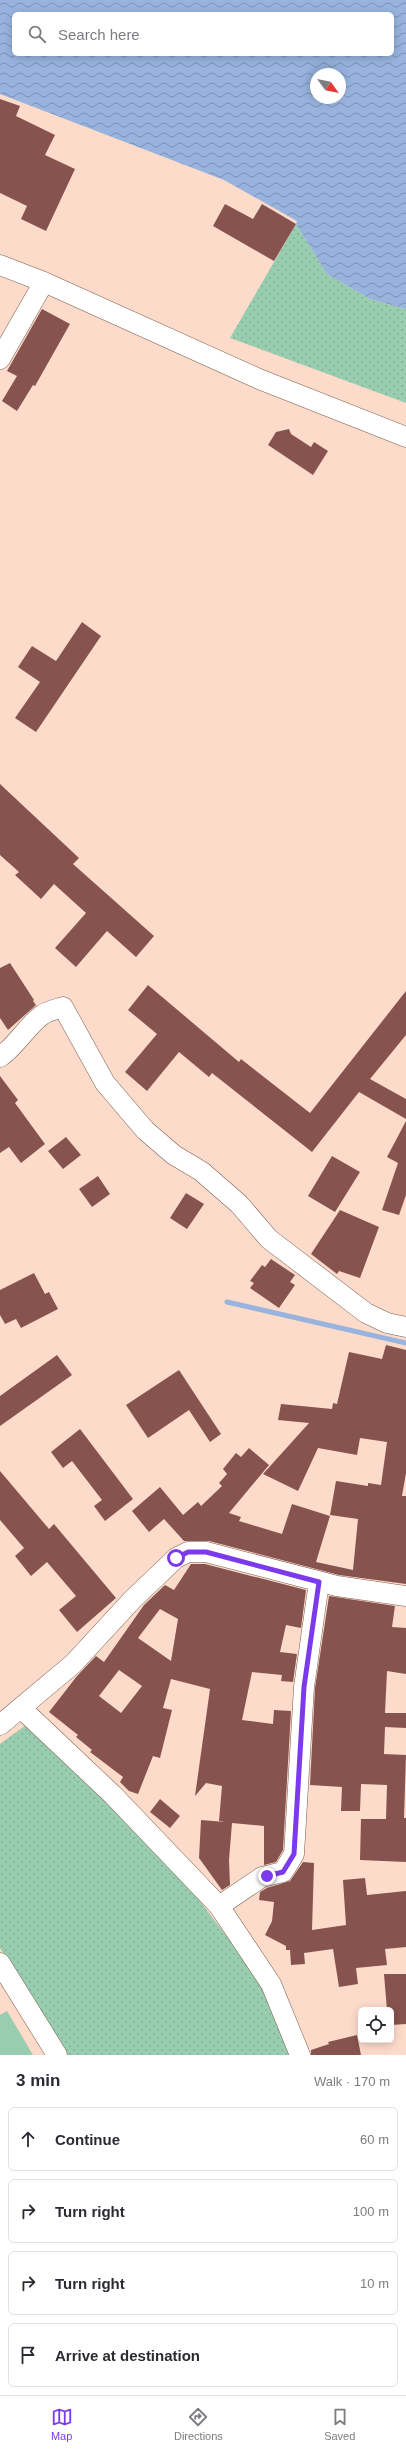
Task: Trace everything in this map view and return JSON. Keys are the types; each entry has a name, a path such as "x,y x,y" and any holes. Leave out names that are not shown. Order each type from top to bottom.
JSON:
{"street":[{"path":"0,266 44,282 259,379 406,437"},
{"path":"0,359 44,282"},
{"path":"0,1057 11,1050 26,1030 43,1014 63,1007 105,1083 145,1130 174,1155 201,1171 239,1204 269,1239 366,1313 387,1323 406,1327"},
{"path":"0,1725 22,1709 73,1664 132,1600 176,1558 188,1552 206,1552 319,1582 406,1596"},
{"path":"219,1906 262,1877 283,1872 294,1854 304,1687 319,1582"},
{"path":"22,1709 113,1795 219,1906 271,1984 300,2055"},
{"path":"0,1963 57,2055"}],"green space":[{"path":"296,224 327,274 370,299 406,309 406,403 230,338"},
{"path":"26,1725 179,1874 258,1977 289,2055 67,2055 0,1948 0,1744"},
{"path":"7,2011 33,2055 0,2055 0,2015"}],"water":[{"path":"0,0 406,0 406,309 370,299 327,274 296,224 297,221 224,180 0,94"}],"building":[{"path":"0,99 20,106 16,116 55,135 45,155 75,169 46,231 21,219 27,206 0,193"},
{"path":"225,204 253,219 262,204 296,224 274,261 213,226"},
{"path":"42,309 70,324 35,386 33,385 17,411 2,401 17,376 7,371"},
{"path":"289,429 291,434 311,447 314,442 328,451 313,475 268,445 276,432"},
{"path":"82,622 101,636 36,732 15,718 40,682 18,667 32,646 56,661"},
{"path":"0,784 79,858 73,864 154,936 136,957 107,931 76,967 55,948 86,913 54,884 41,899 15,875 19,872 0,855"},
{"path":"10,963 36,1005 8,1030 0,1018 0,968"},
{"path":"148,985 239,1062 241,1059 310,1113 406,991 406,1035 370,1079 406,1099 406,1119 359,1092 312,1152 212,1073 209,1077 179,1052 147,1091 125,1072 157,1034 128,1010"},
{"path":"0,1076 18,1100 15,1103 45,1144 21,1163 9,1147 0,1153"},
{"path":"406,1121 406,1195 399,1215 382,1210 398,1163 387,1157"},
{"path":"66,1137 81,1155 63,1169 48,1151"},
{"path":"332,1156 360,1172 335,1212 308,1196"},
{"path":"98,1176 110,1194 92,1207 79,1189"},
{"path":"186,1193 204,1204 187,1229 170,1218"},
{"path":"340,1210 379,1227 360,1278 339,1271 337,1274 311,1254"},
{"path":"271,1259 295,1275 290,1282 295,1285 279,1308 250,1288 254,1283 250,1281 262,1265 265,1267"},
{"path":"34,1273 45,1294 49,1292 58,1309 21,1328 16,1319 5,1324 0,1315 0,1290"},
{"path":"386,1345 406,1350 406,1473 402,1496 406,1496 406,1584 339,1575 209,1541 184,1541 164,1519 149,1532 132,1511 160,1487 183,1515 198,1502 201,1506 222,1486 219,1483 227,1474 223,1469 236,1453 241,1457 249,1448 269,1465 229,1513 241,1517 239,1521 282,1534 292,1504 330,1516 316,1562 353,1570 358,1519 330,1515 336,1481 368,1486 368,1483 381,1485 387,1442 360,1438 357,1455 318,1448 298,1491 263,1474 309,1423 278,1420 281,1404 332,1409 333,1403 337,1404 349,1352 382,1359"},
{"path":"57,1355 72,1375 0,1426 0,1396"},
{"path":"179,1370 221,1434 210,1442 189,1410 148,1438 126,1405"},
{"path":"80,1429 133,1499 105,1521 94,1506 102,1500 72,1461 63,1468 51,1452"},
{"path":"0,1471 49,1529 54,1524 116,1598 77,1632 59,1610 76,1596 47,1562 31,1576 15,1556 24,1548 0,1520"},
{"path":"191,1564 205,1564 306,1590 301,1628 286,1625 280,1652 297,1654 293,1682 281,1681 282,1675 252,1672 242,1720 273,1724 274,1710 291,1711 283,1850 276,1862 264,1865 264,1826 232,1823 229,1860 230,1885 222,1890 199,1858 201,1820 225,1822 219,1821 222,1786 206,1783 195,1796 210,1689 171,1679 163,1708 172,1710 160,1758 153,1756 138,1794 129,1791 120,1782 123,1777 90,1752 92,1750 76,1737 78,1735 49,1712 77,1676 96,1656 104,1662 144,1605 165,1585 174,1590","holes":["160,1609 178,1619 171,1661 138,1638","119,1670 142,1686 121,1713 99,1696"]},
{"path":"329,1596 395,1606 392,1627 406,1628 406,1674 387,1671 385,1713 406,1713 406,1728 385,1727 384,1754 406,1755 404,1818 406,1818 406,1862 360,1860 361,1819 386,1819 387,1785 361,1784 360,1811 341,1811 342,1787 310,1785 315,1688"},
{"path":"160,1799 180,1816 170,1828 150,1812"},
{"path":"303,1862 314,1863 312,1930 346,1925 343,1880 365,1878 367,1895 406,1891 406,1947 385,1949 387,1965 356,1968 358,1984 339,1987 333,1949 304,1953 305,1964 291,1965 290,1950 286,1950 286,1946 265,1935 272,1921 274,1902 259,1900 260,1892 267,1888 290,1881"},
{"path":"384,1974 406,1974 406,2024 394,2025 394,2007 387,2007"},
{"path":"357,2035 361,2055 311,2055 311,2050 329,2044 328,2042"}],"waterway":[{"path":"227,1302 406,1343"}],"route":[{"path":"176,1558 188,1552 206,1552 276,1572 319,1582 304,1687 294,1854 288,1867 283,1872 267,1876"}]}
